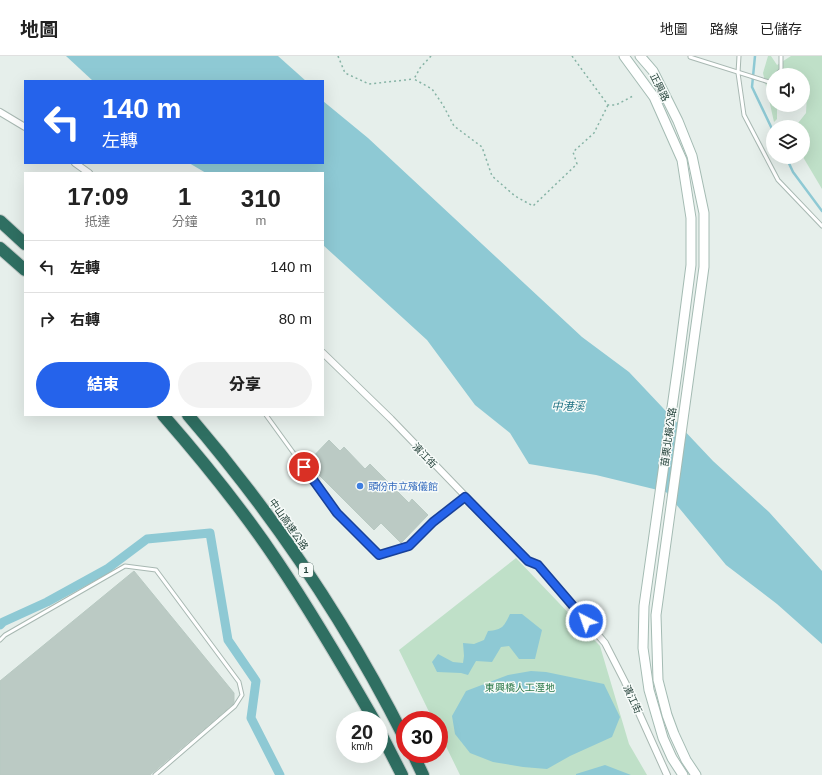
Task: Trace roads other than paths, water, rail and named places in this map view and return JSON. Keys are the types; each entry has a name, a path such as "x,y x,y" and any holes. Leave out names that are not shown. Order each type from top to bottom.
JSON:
{"highway":[{"path":"0,221 24,243"},
{"path":"0,248 24,269"},
{"name":"1","path":"165,416 196,453 277,560 313,616 369,711"},
{"name":"中山高速公路","path":"189,416 267,513 332,609 368,670 396,722"},
{"path":"388,748 402,775"},
{"path":"417,763 423,775"}],"main road":[{"name":"正興路","path":"624,56 654,97"},
{"name":"正興路","path":"640,56 653,71 678,121"},
{"name":"苗栗北橫公路","path":"654,97 682,160 691,218 691,265 644,606 643,648 649,690 663,738 672,758 683,775"},
{"name":"苗栗北橫公路","path":"678,121 692,156 704,213 704,267 656,615 658,680 667,715 674,734 686,760 696,775"}],"street":[{"path":"0,112 24,126"},
{"path":"76,164 88,172"},
{"name":"濱江街","path":"324,354 391,420 528,561 538,565 606,644 667,775"}],"lane":[{"path":"690,56 766,81"},
{"path":"739,56 738,72 744,115 778,180 822,226"},
{"path":"780,56 781,68"},
{"path":"267,416 337,513 379,555 409,546 433,522 465,497"},
{"path":"0,640 5,635 125,566 156,570 239,682 242,695 235,706 155,775"}],"water":[{"path":"66,56 278,56 305,80 92,80"},
{"name":"中港溪","path":"324,102 368,138 582,337 629,372 713,461 769,512 822,571 822,644 777,604 726,565 666,492 596,475 529,464 510,433 475,405 427,340 324,246 324,172 204,172 191,164 324,164"},
{"path":"510,614 522,614 542,630 535,659 519,659 509,646 501,647 492,662 476,661 468,675 461,673 437,672 432,662 438,654 453,662 463,663 463,643 474,644 484,640 488,631 497,630 502,627"},
{"path":"531,671 546,672 604,684 620,717 612,737 570,756 547,769 493,762 470,753 455,734 452,716 466,691 508,675"},
{"path":"605,765 631,775 576,775 576,774"}],"waterway":[{"path":"755,56 752,87 768,120"},
{"path":"789,164 793,172 822,211"},
{"path":"0,625 3,622 47,602 107,569 147,539 210,533 228,640 256,681 251,718 280,775"}],"place":[{"name":"頭份市立殯儀館","path":"360,486"}],"park label":[{"name":"東興橋人工溼地","path":"520,687"}]}
